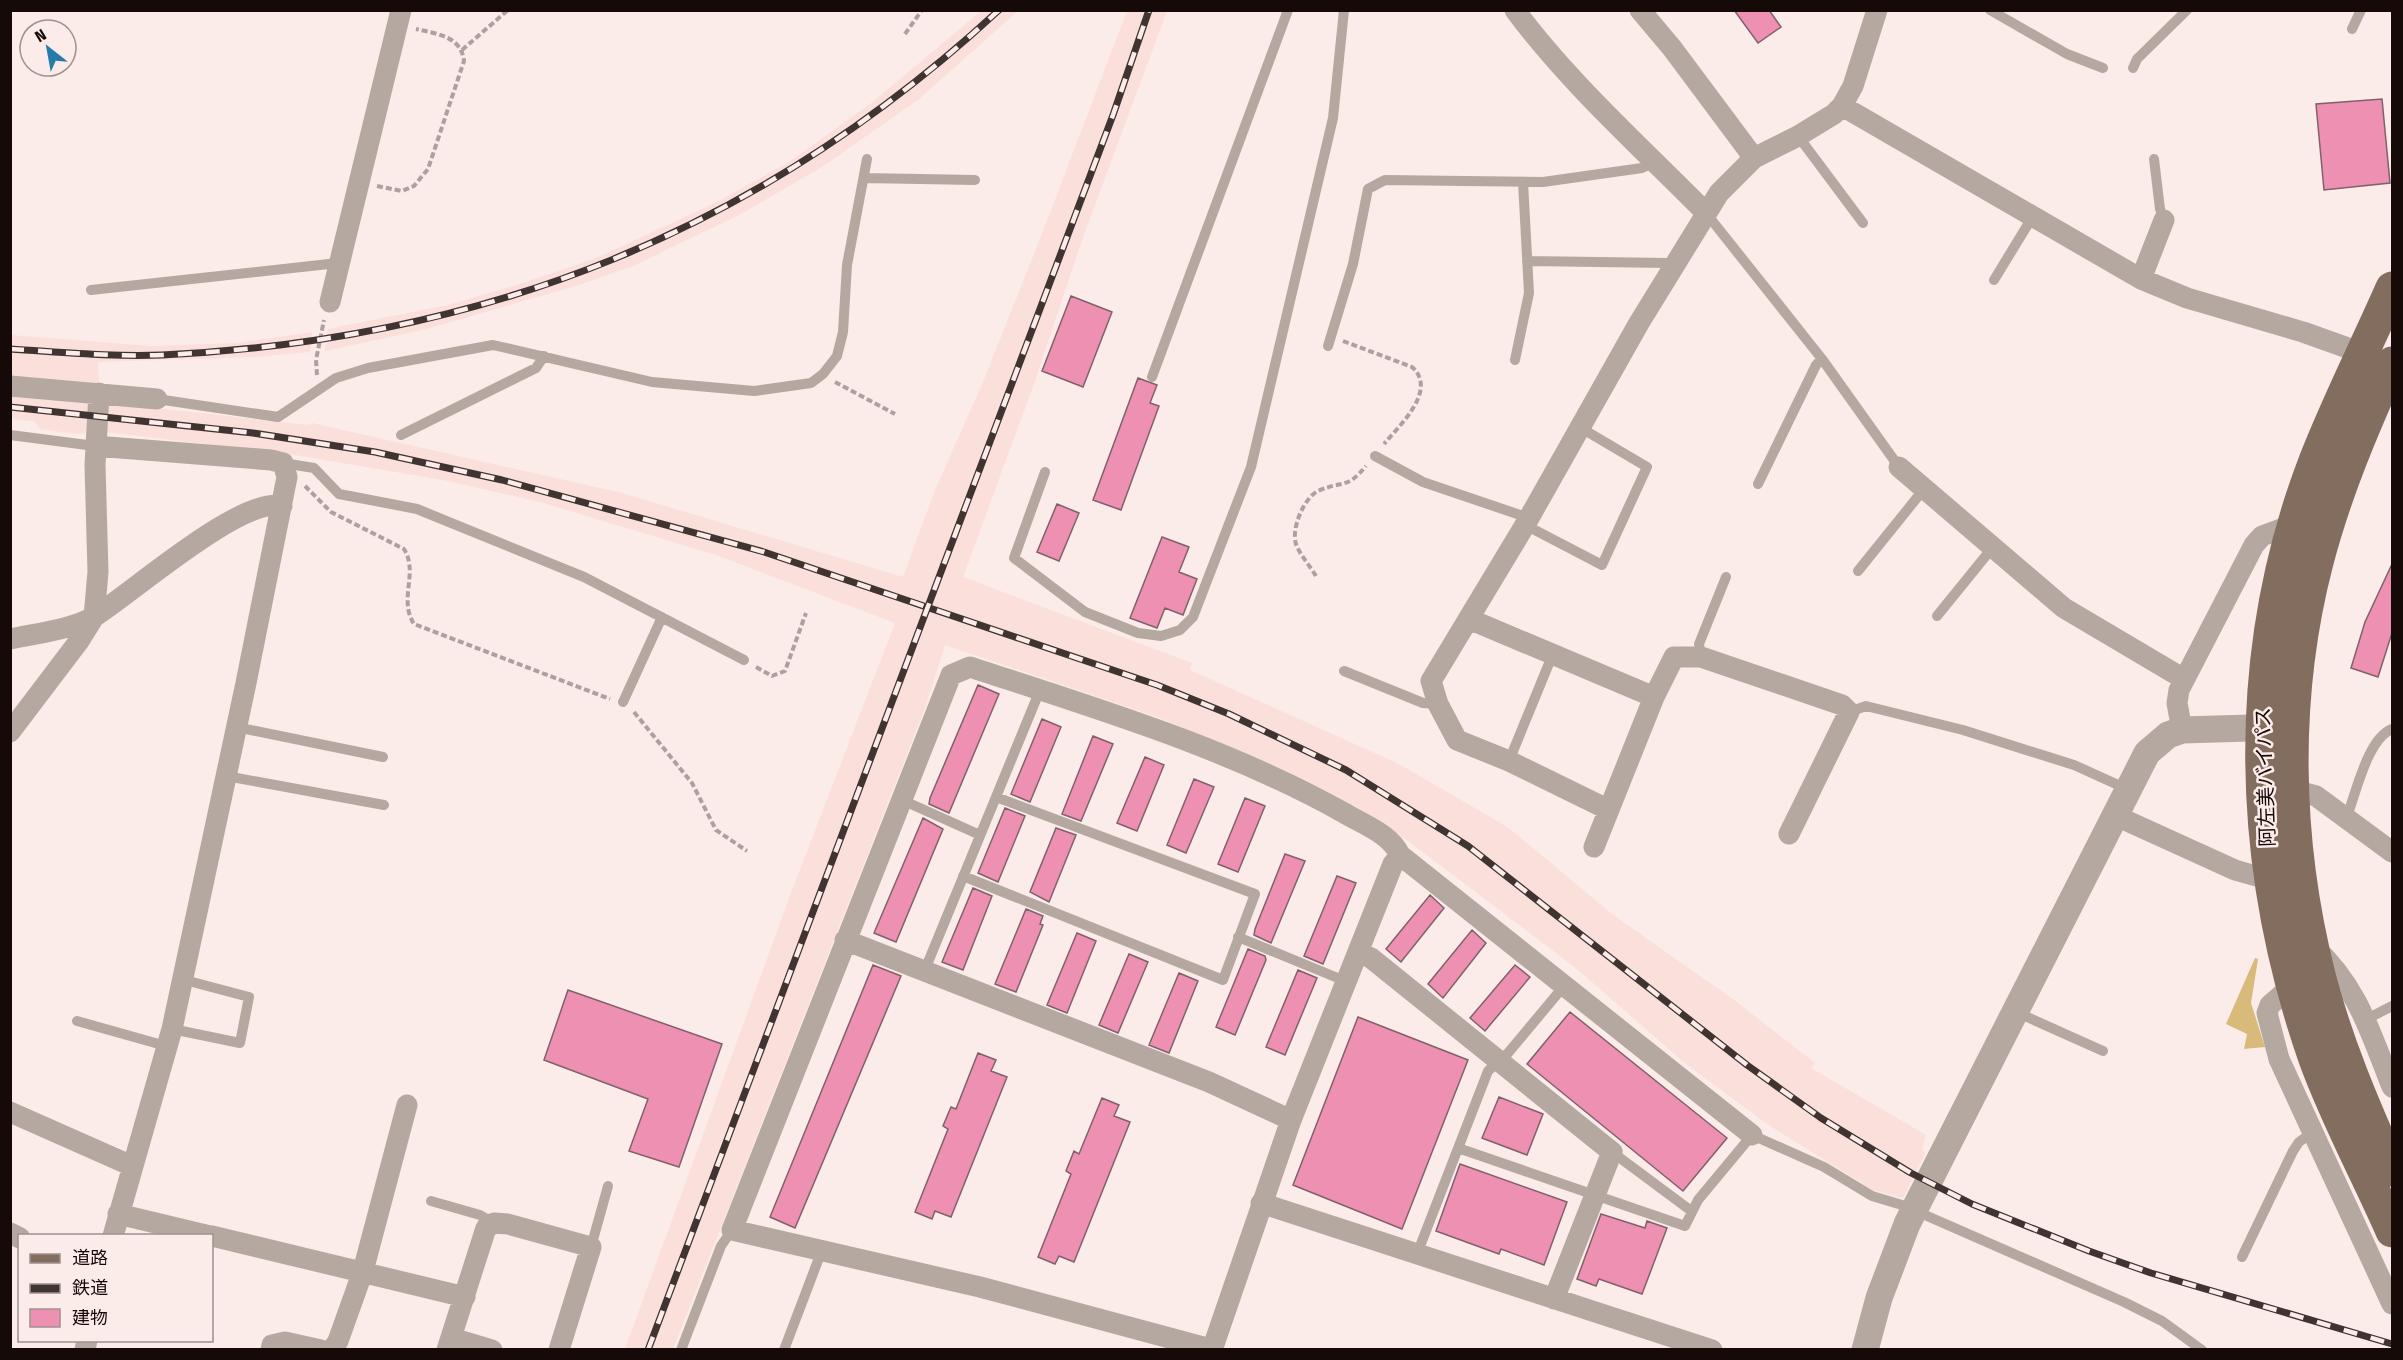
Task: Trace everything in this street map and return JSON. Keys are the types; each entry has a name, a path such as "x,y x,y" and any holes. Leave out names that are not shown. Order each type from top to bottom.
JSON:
{"main road":[{"name":"阿左美バイパス","path":"2392,288 2385,361 2317,563 2302,635 2293,726 2298,866 2313,946 2334,1025 2392,1170"},
{"name":"阿左美バイパス","path":"2385,361 2314,462 2295,524 2271,624 2261,728 2261,766 2269,874 2292,986 2316,1063 2392,1231"}],"street":[{"path":"1515,10 1529,30 1706,213"},
{"path":"1640,10 1672,48 1754,158"},
{"path":"1607,809 1509,761 1457,740 1438,704 1431,681 1706,213 1719,194 1754,158 1798,136 1834,114 1842,106 1853,86 1877,10"},
{"path":"330,302 399,18"},
{"path":"1842,106 2141,279 2187,298 2303,332 2385,361"},
{"path":"2141,279 2164,219"},
{"path":"10,386 157,399"},
{"path":"94,617 98,572 95,446 99,393"},
{"path":"95,446 283,463 287,477 226,776 169,1037 113,1234"},
{"path":"1899,466 2064,608 2184,679"},
{"path":"10,732 79,641 94,617 164,564 213,532 260,507 273,504 282,506"},
{"path":"2182,730 2177,703 2184,679 2254,545 2262,536 2295,524"},
{"path":"10,639 94,617"},
{"path":"1469,619 1552,656 1654,697"},
{"path":"1594,847 1607,809 1654,697 1674,657 1701,657 1842,705 1849,712 1789,834"},
{"path":"1400,855 1393,864 1291,1120 1213,1349 980,1287 732,1230 951,675 970,667 1188,741 1313,796 1386,838 1400,855 1752,1135"},
{"path":"1865,1350 1893,1255 2014,1011 2147,753 2168,735 2182,730 2293,726"},
{"path":"2294,790 2316,796 2392,852"},
{"path":"2114,815 2235,870 2256,876 2269,874"},
{"path":"845,940 1209,1082 1291,1120"},
{"path":"2313,946 2346,982 2367,1019 2392,1087"},
{"path":"1358,952 1371,958 1612,1152 1554,1299"},
{"path":"2292,986 2270,1005 2267,1013 2279,1059 2392,1304"},
{"path":"332,1350 338,1341 363,1271 407,1105"},
{"path":"10,1112 132,1166"},
{"path":"1261,1203 1712,1350"},
{"path":"118,1214 203,1234"},
{"path":"492,1350 449,1344 486,1228 494,1223 508,1224 591,1248 559,1350"},
{"path":"213,1236 465,1297"},
{"path":"271,1350 272,1345 285,1342 321,1350"}],"lane":[{"path":"1152,377 1288,10"},
{"path":"1045,472 1014,558 1085,612 1138,633 1161,636 1180,630 1193,617 1251,467 1333,118 1344,10"},
{"path":"1990,10 2067,54 2103,68"},
{"path":"2133,68 2137,58 2187,10"},
{"path":"2352,29 2361,10"},
{"path":"1798,136 1863,223"},
{"path":"157,399 278,417 319,387 336,378 369,368 493,345 652,382 754,391 811,383 837,356 843,332 848,265 867,159"},
{"path":"2154,159 2160,209 2164,219"},
{"path":"1330,341 1353,264 1368,189 1375,183 1384,180 1543,182 1642,168 1656,162"},
{"path":"864,178 975,180"},
{"path":"1515,360 1529,292 1523,182"},
{"path":"1706,213 1822,359 1899,466"},
{"path":"1994,280 2032,216"},
{"path":"1527,261 1668,263 1675,267"},
{"path":"91,290 338,263"},
{"path":"401,435 536,368 543,357"},
{"path":"1758,484 1816,364 1822,359"},
{"path":"1375,456 1423,482 1527,521 1602,565 1647,467 1581,428"},
{"path":"10,435 95,446"},
{"path":"283,463 314,468 339,494 417,509 584,577 744,660"},
{"path":"1858,571 1924,489"},
{"path":"1937,616 1993,547"},
{"path":"1701,657 1699,644 1726,578"},
{"path":"623,702 662,618"},
{"path":"1509,761 1552,656"},
{"path":"1344,671 1423,703 1438,704"},
{"path":"924,972 1040,690"},
{"path":"1849,712 1866,706 1963,730 2074,765 2127,789"},
{"path":"236,727 383,757"},
{"path":"2346,819 2372,748 2381,735 2392,729"},
{"path":"226,776 384,806"},
{"path":"963,876 1223,980 1255,894 996,796"},
{"path":"902,800 980,835"},
{"path":"1238,937 1346,981"},
{"path":"77,1021 169,1037 240,1043 249,998 181,979"},
{"path":"1417,1254 1488,1071 1564,986"},
{"path":"2367,1019 2392,1006"},
{"path":"2014,1011 2103,1052"},
{"path":"2242,1257 2293,1151 2299,1142 2313,1132"},
{"path":"1458,1148 1685,1226 1690,1210 1752,1135 1824,1167 1872,1196 1914,1211 2124,1302 2162,1321 2202,1350"},
{"path":"1612,1152 1690,1210"},
{"path":"591,1248 608,1186"},
{"path":"431,1201 480,1215 494,1223"},
{"path":"681,1350 721,1245 732,1230"},
{"path":"784,1350 822,1250"}],"path":[{"path":"462,50 508,10"},
{"path":"905,34 922,10"},
{"path":"359,182 402,191 423,177 428,169 464,61 462,50 443,35 399,18"},
{"path":"319,387 316,360 330,302"},
{"path":"1316,576 1296,545 1294,533 1305,505 1316,493 1354,481 1414,408 1422,382 1420,374 1412,367 1330,341"},
{"path":"819,377 852,389 895,414"},
{"path":"283,463 331,512 404,549 411,568 406,603 414,624 590,693 623,702 638,716 693,783 716,830 747,851"},
{"path":"744,660 772,676 785,671 806,613"}],"shaded area":[{"path":"981,11 1018,11 919,99 825,165 741,214 633,266 579,285 427,329 325,351 328,329 448,305 520,284 596,258 715,203 789,162 874,101"},
{"path":"1127,11 1167,11 1082,240 1034,384 963,577 1192,663 1190,670 1399,764 1509,828 1612,914 1734,1000 1815,1063 1811,1068 1926,1135 1922,1149 1925,1154 1903,1198 1873,1190 1770,1126 1686,1064 1577,969 1407,840 1373,819 1287,773 1160,718 945,645 924,711 673,1349 625,1349 791,893 895,623 716,555 540,502 448,481 302,456 106,432 103,409 110,403 308,425 312,423 622,493 903,577 935,490 983,382 1040,239"},
{"path":"312,332 310,352 254,357 98,362 99,384 11,380 10,335 151,346 237,343"},
{"path":"11,391 85,400 91,408 87,433 77,434 40,429 34,421 11,419"},
{"path":"2255,958 2258,959 2251,1003 2265,1047 2244,1049 2247,1034 2226,1024"}],"building":[{"path":"1734,10 1769,10 1781,27 1758,43"},
{"path":"2382,99 2390,183 2324,190 2316,104"},
{"path":"1071,296 1112,312 1083,387 1042,371"},
{"path":"1138,378 1157,385 1150,403 1159,406 1121,510 1093,500"},
{"path":"1057,504 1079,513 1059,561 1037,552"},
{"path":"1162,537 1189,547 1179,572 1197,579 1183,615 1165,608 1157,628 1130,618"},
{"path":"2392,564 2392,633 2378,677 2351,668 2365,622"},
{"path":"978,685 999,694 949,813 929,804 930,798"},
{"path":"1042,719 1061,727 1030,802 1011,794"},
{"path":"1093,736 1113,744 1081,821 1062,814"},
{"path":"1145,757 1164,765 1137,831 1117,823"},
{"path":"1194,779 1214,787 1186,853 1167,845"},
{"path":"1245,798 1265,806 1238,872 1218,864"},
{"path":"1005,808 1025,816 998,882 978,873"},
{"path":"923,818 943,829 896,942 874,933"},
{"path":"1056,828 1076,835 1049,902 1030,892"},
{"path":"1285,854 1305,861 1271,943 1254,935"},
{"path":"1337,876 1356,883 1323,964 1304,956"},
{"path":"973,888 992,896 963,970 942,962"},
{"path":"1430,895 1444,908 1401,962 1386,949"},
{"path":"1026,909 1043,916 1040,924 1043,925 1016,992 995,984"},
{"path":"1472,930 1486,943 1443,998 1428,984"},
{"path":"1077,933 1096,941 1067,1013 1047,1005"},
{"path":"1248,949 1265,956 1266,960 1235,1035 1216,1027"},
{"path":"1129,954 1148,962 1118,1033 1099,1025"},
{"path":"873,965 901,976 795,1228 770,1217"},
{"path":"1515,965 1530,977 1485,1031 1470,1018"},
{"path":"1298,970 1317,978 1285,1055 1266,1047"},
{"path":"1179,973 1198,981 1169,1053 1149,1045"},
{"path":"568,990 722,1044 679,1167 629,1151 648,1099 544,1060"},
{"path":"1570,1012 1727,1138 1683,1191 1527,1064"},
{"path":"1358,1017 1468,1060 1402,1229 1293,1185"},
{"path":"978,1053 996,1060 991,1071 1007,1077 951,1217 935,1211 932,1219 915,1212 948,1129 943,1126 951,1107 956,1109"},
{"path":"1499,1097 1543,1114 1527,1155 1482,1138"},
{"path":"1102,1098 1119,1105 1114,1116 1130,1122 1074,1262 1059,1256 1055,1264 1038,1257 1071,1174 1066,1171 1074,1151 1079,1154"},
{"path":"1460,1164 1567,1202 1544,1265 1501,1249 1499,1254 1436,1231"},
{"path":"1601,1214 1645,1228 1647,1221 1667,1228 1642,1294 1599,1279 1596,1286 1577,1279"}],"railway":[{"path":"10,349 86,354 162,355 281,345 396,326 506,297 613,259 715,212 813,155 908,87 999,10"},
{"path":"648,1350 1113,115 1149,10"},
{"path":"10,407 253,433 375,452 502,480 764,552 1157,685 1229,714 1346,770 1468,846 1747,1065 1821,1118 1911,1173 1972,1204 2089,1251 2151,1273 2392,1344"}]}
